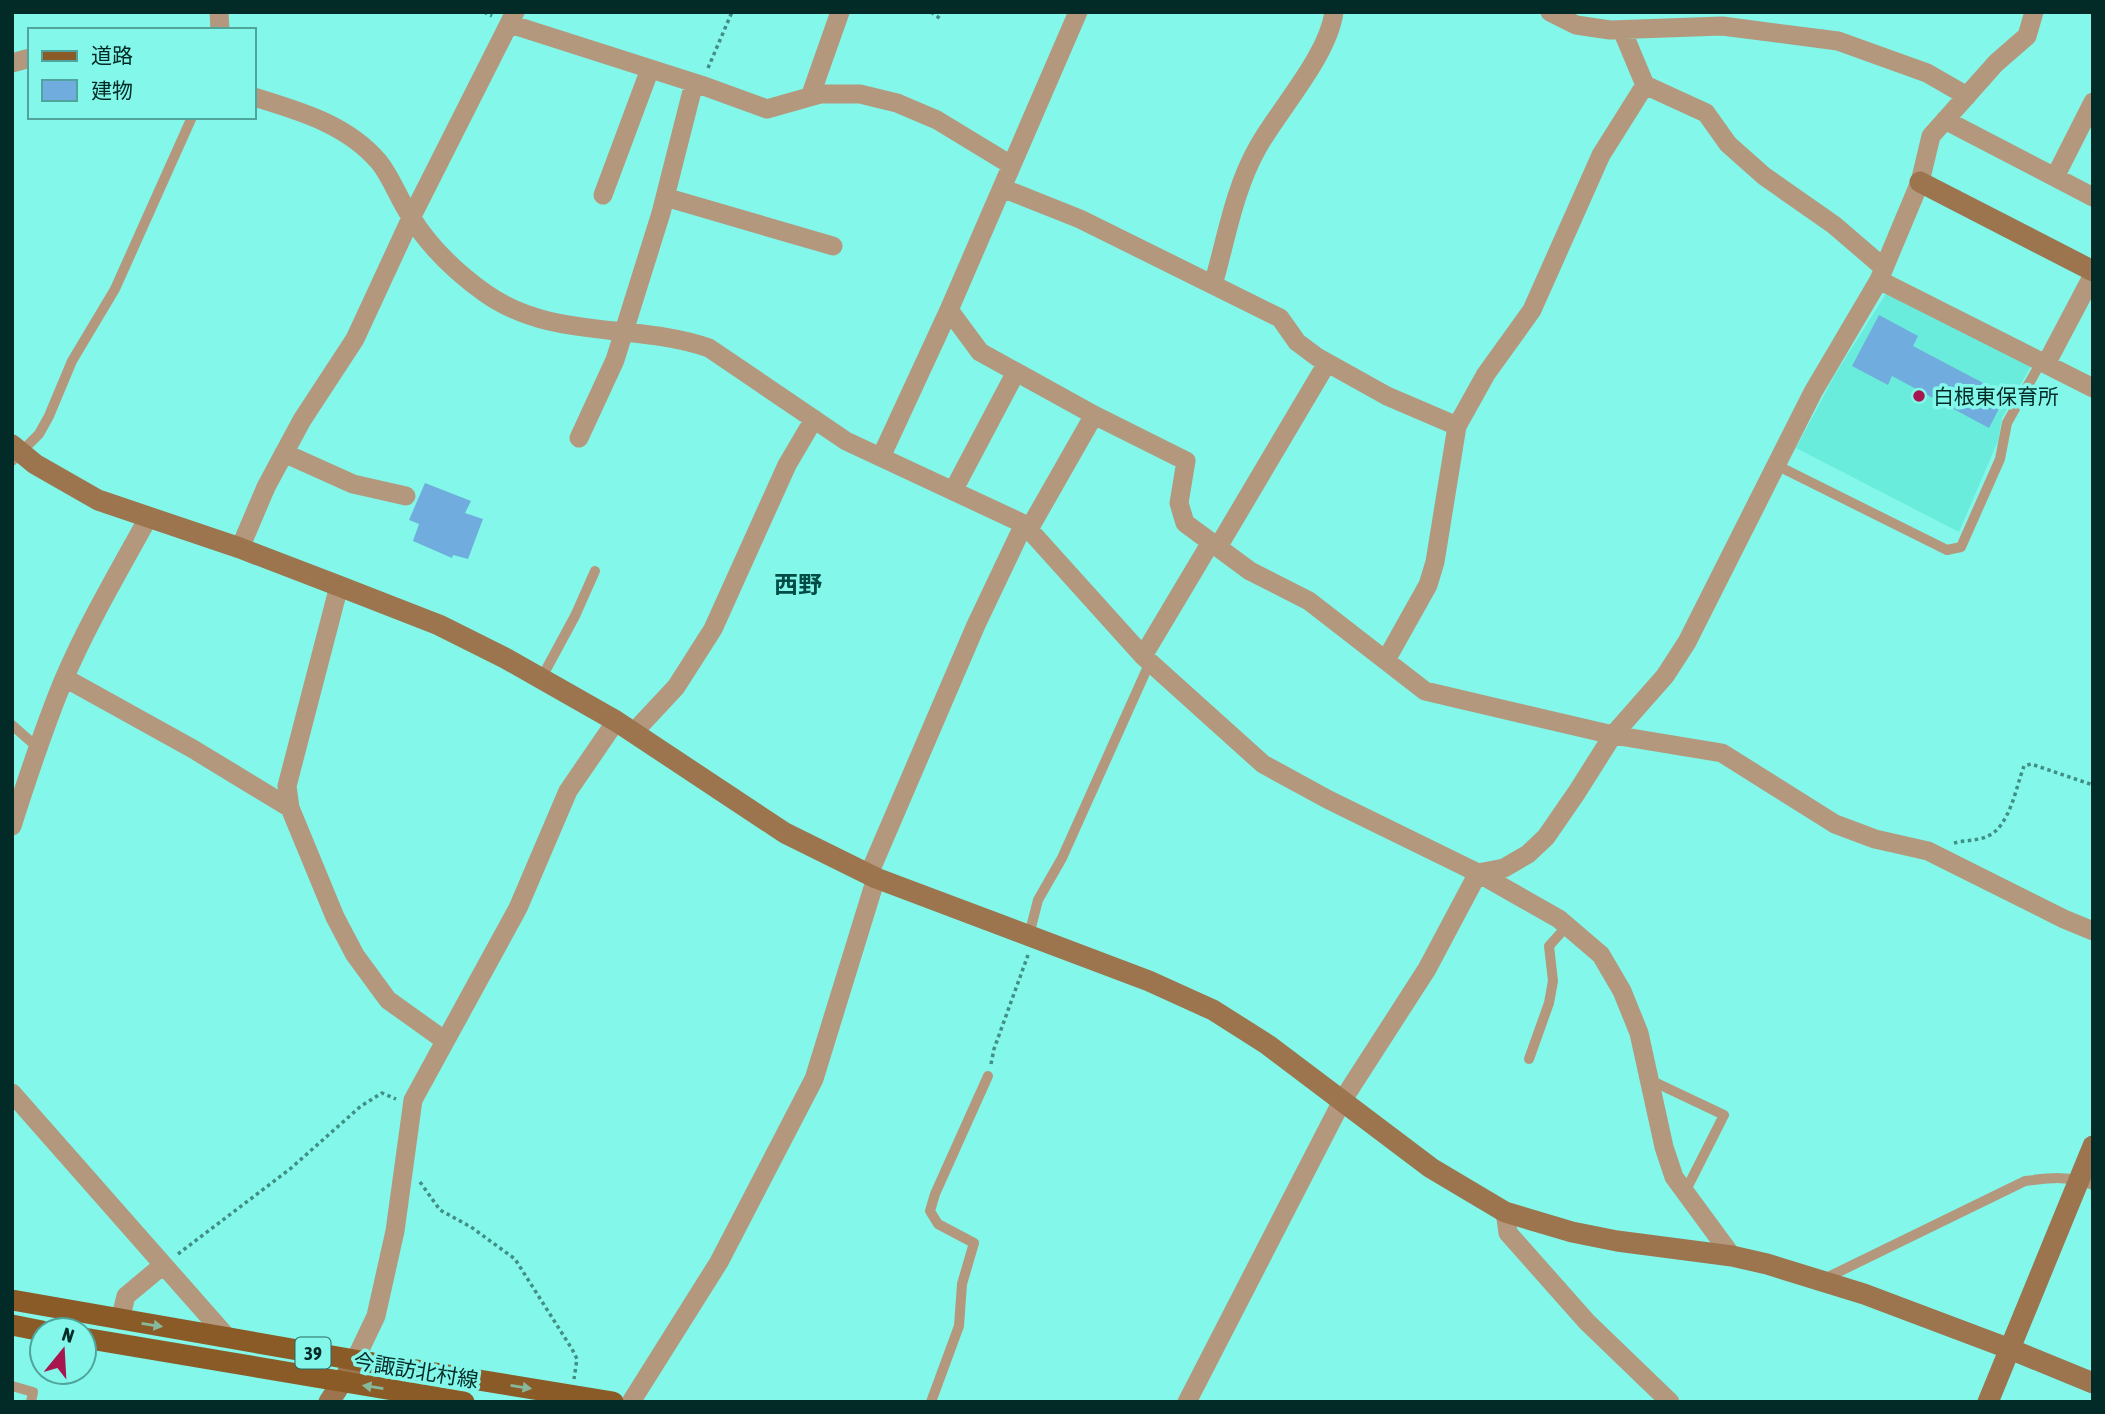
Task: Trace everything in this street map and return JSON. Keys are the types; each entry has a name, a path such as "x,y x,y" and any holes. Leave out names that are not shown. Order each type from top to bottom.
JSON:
{"main road":[{"name":"今諏訪北村線","path":"12,1300 570,1398 613,1402"},
{"name":"今諏訪北村線","path":"98,1340 464,1402"}],"street":[{"path":"810,97 840,12"},
{"path":"881,457 949,310 1077,12"},
{"path":"1213,285 1244,176 1257,148 1322,48 1334,12"},
{"path":"1550,12 1576,25 1610,30 1722,26 1838,40 1927,74 1967,96"},
{"path":"1187,1402 1342,1101 1427,970 1478,873 1504,867 1528,854 1545,837 1613,735 1665,676 1687,642 1813,392 1866,305 1881,274 1920,182 1931,136 1996,63 2026,36 2034,12"},
{"path":"240,548 250,521 302,420 355,339 411,218 512,18 768,109 820,94 860,94 897,103 937,120 1012,165"},
{"path":"1622,30 1645,85 1706,113 1728,144 1764,176 1834,225 1881,274 2093,388"},
{"path":"603,195 650,69"},
{"path":"579,438 615,360 698,84"},
{"path":"1386,660 1428,585 1435,562 1457,426 1486,374 1532,310 1601,155 1645,85"},
{"path":"256,98 305,113 332,125 359,142 380,163 411,218 433,247 485,293 531,317 578,328 683,339 709,348 846,441 1026,527 1147,659 1263,764 1329,800 1478,873 1567,926 1601,955 1622,991 1639,1033 1664,1147 1674,1177 1732,1256"},
{"path":"2055,177 2093,102"},
{"path":"1945,120 2093,197"},
{"path":"1920,182 2093,273 2044,363"},
{"path":"1002,188 1080,219 1280,318 1297,342 1327,363 1387,396 1457,426"},
{"path":"665,197 833,246"},
{"path":"949,310 979,352 1094,415 1186,461 1179,503 1185,523 1250,570 1309,601 1425,691 1613,735 1722,753 1835,824 1875,839 1928,851 2093,931"},
{"path":"1147,659 1327,363"},
{"path":"953,491 1016,372"},
{"path":"631,1402 719,1262 814,1079 873,876 976,625 1026,527 1094,415"},
{"path":"329,1402 355,1360 376,1316 395,1231 412,1105 444,1040 518,908 568,791 624,727 676,687 713,629 787,466 814,419"},
{"path":"15,453 98,499 240,548 439,625 542,677 624,727 785,833 873,876 1149,981 1213,1010 1268,1045 1431,1168 1505,1212 1583,1234 1732,1256 1821,1281 1864,1294 2010,1349 2093,1384"},
{"path":"284,453 354,484 406,496"},
{"path":"12,826 37,747 65,678 92,620 148,518"},
{"path":"339,586 286,786 290,808 335,917 355,955 388,1000 444,1040"},
{"path":"65,678 193,749 290,808"},
{"path":"12,1093 227,1338"},
{"path":"1987,1402 2086,1182 2093,1146"},
{"path":"1505,1212 1508,1233 1587,1322 1670,1402"},
{"path":"120,1320 126,1296 162,1266"}],"lane":[{"path":"15,453 38,434 49,416 72,362 115,289 190,119"},
{"path":"1776,465 1947,550 1961,547 2000,459 2007,423 2044,363"},
{"path":"542,677 575,616 595,571"},
{"path":"1032,936 1038,900 1062,858 1147,659"},
{"path":"12,725 37,747"},
{"path":"1529,1059 1549,1003 1553,981 1549,946 1567,926"},
{"path":"931,1402 960,1326 962,1284 974,1243 938,1224 930,1211 935,1194 988,1076"},
{"path":"1649,1080 1724,1115 1685,1192"},
{"path":"1821,1281 2025,1181 2053,1177 2086,1182"},
{"path":"12,1386 33,1392 31,1402"}],"path":[{"path":"698,84 732,12"},
{"path":"931,12 942,20"},
{"path":"1928,851 1988,836 2006,816 2024,766 2031,764 2093,785"},
{"path":"988,1076 994,1049 1032,936"},
{"path":"162,1266 290,1169 361,1106 382,1093 412,1105"},
{"path":"403,1160 440,1210 471,1227 515,1259 577,1359 570,1398"}],"shaded area":[{"name":"白根東保育所","path":"1889,289 2032,364 2002,418 1998,441 1959,532 1796,448 1836,373"}],"building":[{"path":"1879,315 1918,336 1913,346 2006,395 1989,428 1892,376 1888,385 1852,366"},
{"path":"425,483 471,501 465,513 483,519 468,559 453,555 452,558 413,541 419,524 409,520"}],"place":[{"name":"白根東保育所","path":"1919,396"}],"district":[{"name":"西野","path":"798,584"}]}
